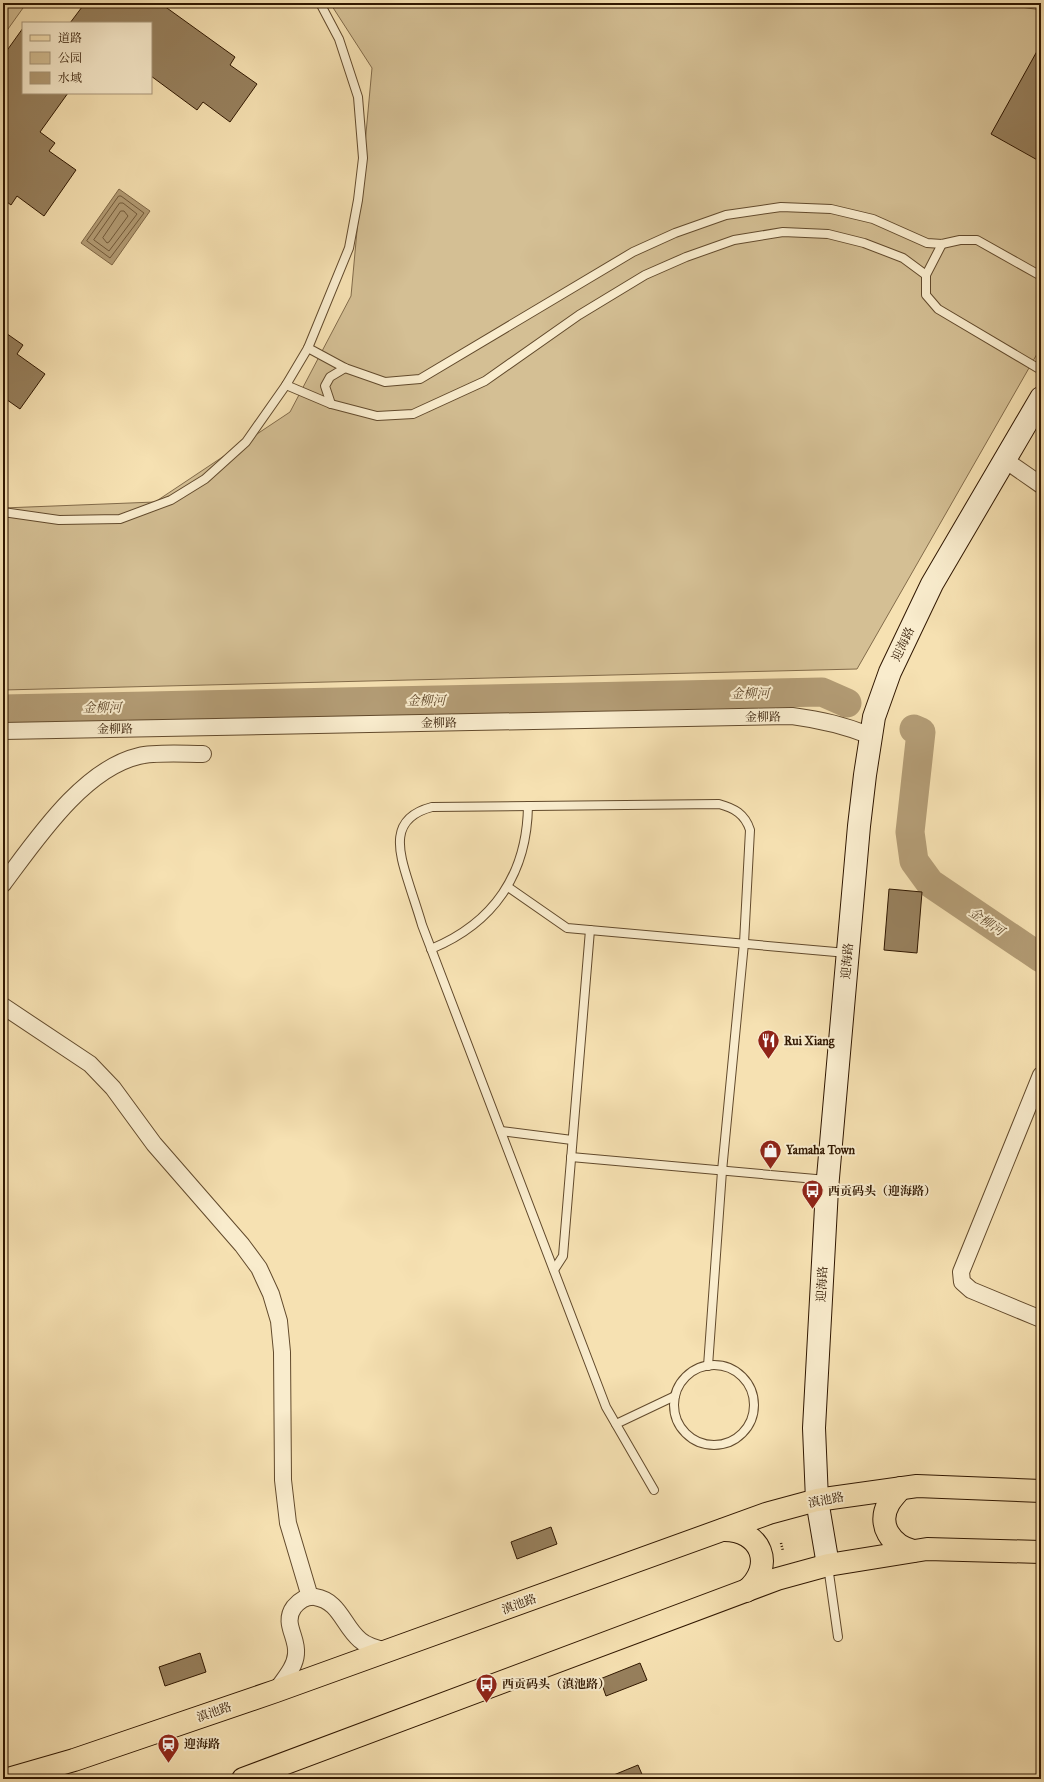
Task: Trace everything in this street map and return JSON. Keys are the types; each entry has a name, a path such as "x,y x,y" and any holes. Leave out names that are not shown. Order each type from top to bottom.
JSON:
{"main road":[{"name":"滇池路","path":"8,1779 74,1760 276,1691 769,1513 817,1500 916,1486 1041,1491"},
{"path":"901,1488 888,1503 885,1512 886,1530 897,1544 913,1551"},
{"path":"723,1530 741,1532 749,1536 760,1550 762,1568 753,1585 746,1591"},
{"path":"243,1779 777,1579 828,1565 927,1549 1041,1552"}],"street":[{"name":"迎海路","path":"828,1565 817,1500 814,1428 827,1180 859,826 874,717 890,672 928,591 1041,398"},
{"path":"1005,460 1041,485"},
{"name":"金柳路","path":"3,731 792,716 844,725 871,736"},
{"path":"3,884 51,821 98,774 119,762 140,756 203,754"},
{"path":"3,1006 90,1064 113,1088 154,1144 242,1245 259,1268 271,1294 279,1321 282,1352 283,1480 288,1523 310,1597"},
{"path":"1041,1075 961,1272 962,1282 971,1290 1041,1319"},
{"path":"276,1691 289,1672 296,1654 296,1645 290,1627 290,1614 299,1601 310,1597 321,1598 333,1605 349,1629 361,1641 374,1648 388,1651"}],"lane":[{"path":"3,512 59,520 120,518 171,500 205,479 246,442 286,385 308,348 349,248 358,200 363,158 358,97 339,39 320,3"},
{"path":"308,348 345,368 385,382 420,380 633,252 675,233 726,215 781,207 831,209 873,219 927,243 942,244 960,240 977,240 1041,276"},
{"path":"286,385 331,404 377,416 413,414 485,381 579,315 645,275 686,256 734,240 783,232 828,234 864,243 903,258 926,275"},
{"path":"942,244 926,275 926,295 938,309 1041,370"},
{"path":"331,404 325,386 330,377 345,368"},
{"path":"654,1490 606,1407 432,949 405,872 400,850 400,835 407,820 420,810 432,807 719,804 733,808 745,818 750,830 744,943 722,1171 708,1366"},
{"path":"432,949 452,940 475,924 498,901 508,887 522,856 528,828 528,806"},
{"path":"508,887 567,928 848,953"},
{"path":"554,1270 563,1256 590,930"},
{"path":"501,1131 572,1140"},
{"path":"571,1157 827,1180"},
{"path":"719,1365 728,1368 744,1378 750,1386 754,1400 754,1415 745,1432 729,1443 720,1446 700,1444 692,1439 678,1425 674,1406 678,1387 687,1376 700,1368 708,1366 719,1365"},
{"path":"616,1424 675,1396"},
{"path":"828,1565 838,1637"}],"path":[{"path":"781,1543 783,1551"}],"green space":[{"path":"3,3 16,3 23,8 3,36"},
{"path":"330,3 994,3 1041,10 1041,347 857,669 3,690 3,508 155,502 290,412 351,296 372,68"}],"water":[{"path":"119,189 150,211 112,265 81,243"}],"building":[{"path":"85,3 160,3 235,57 230,65 257,84 230,122 203,102 197,110 152,77 152,22 71,22"},
{"path":"22,29 22,94 67,94 40,132 55,143 49,151 76,170 44,216 17,196 11,205 3,199 3,56"},
{"path":"1041,44 1041,162 991,134"},
{"path":"3,331 23,345 17,354 45,374 20,409 3,397"},
{"path":"889,889 922,892 917,953 884,950"},
{"path":"551,1527 557,1544 517,1559 511,1542"},
{"path":"200,1653 206,1672 165,1686 159,1667"},
{"path":"640,1663 647,1680 606,1696 600,1679"},
{"path":"638,1765 644,1779 604,1779"}],"waterway":[{"name":"金柳河","path":"3,709 822,692 847,703"},
{"name":"金柳河","path":"914,729 921,732 910,832 914,861 930,883 1041,958"}],"place":[{"name":"Rui Xiang","path":"769,1060"},
{"name":"Yamaha Town","path":"771,1170"},
{"name":"西贡码头（迎海路）","path":"813,1210"},
{"name":"西贡码头（滇池路）","path":"486,1704"},
{"name":"迎海路","path":"169,1764"}]}
